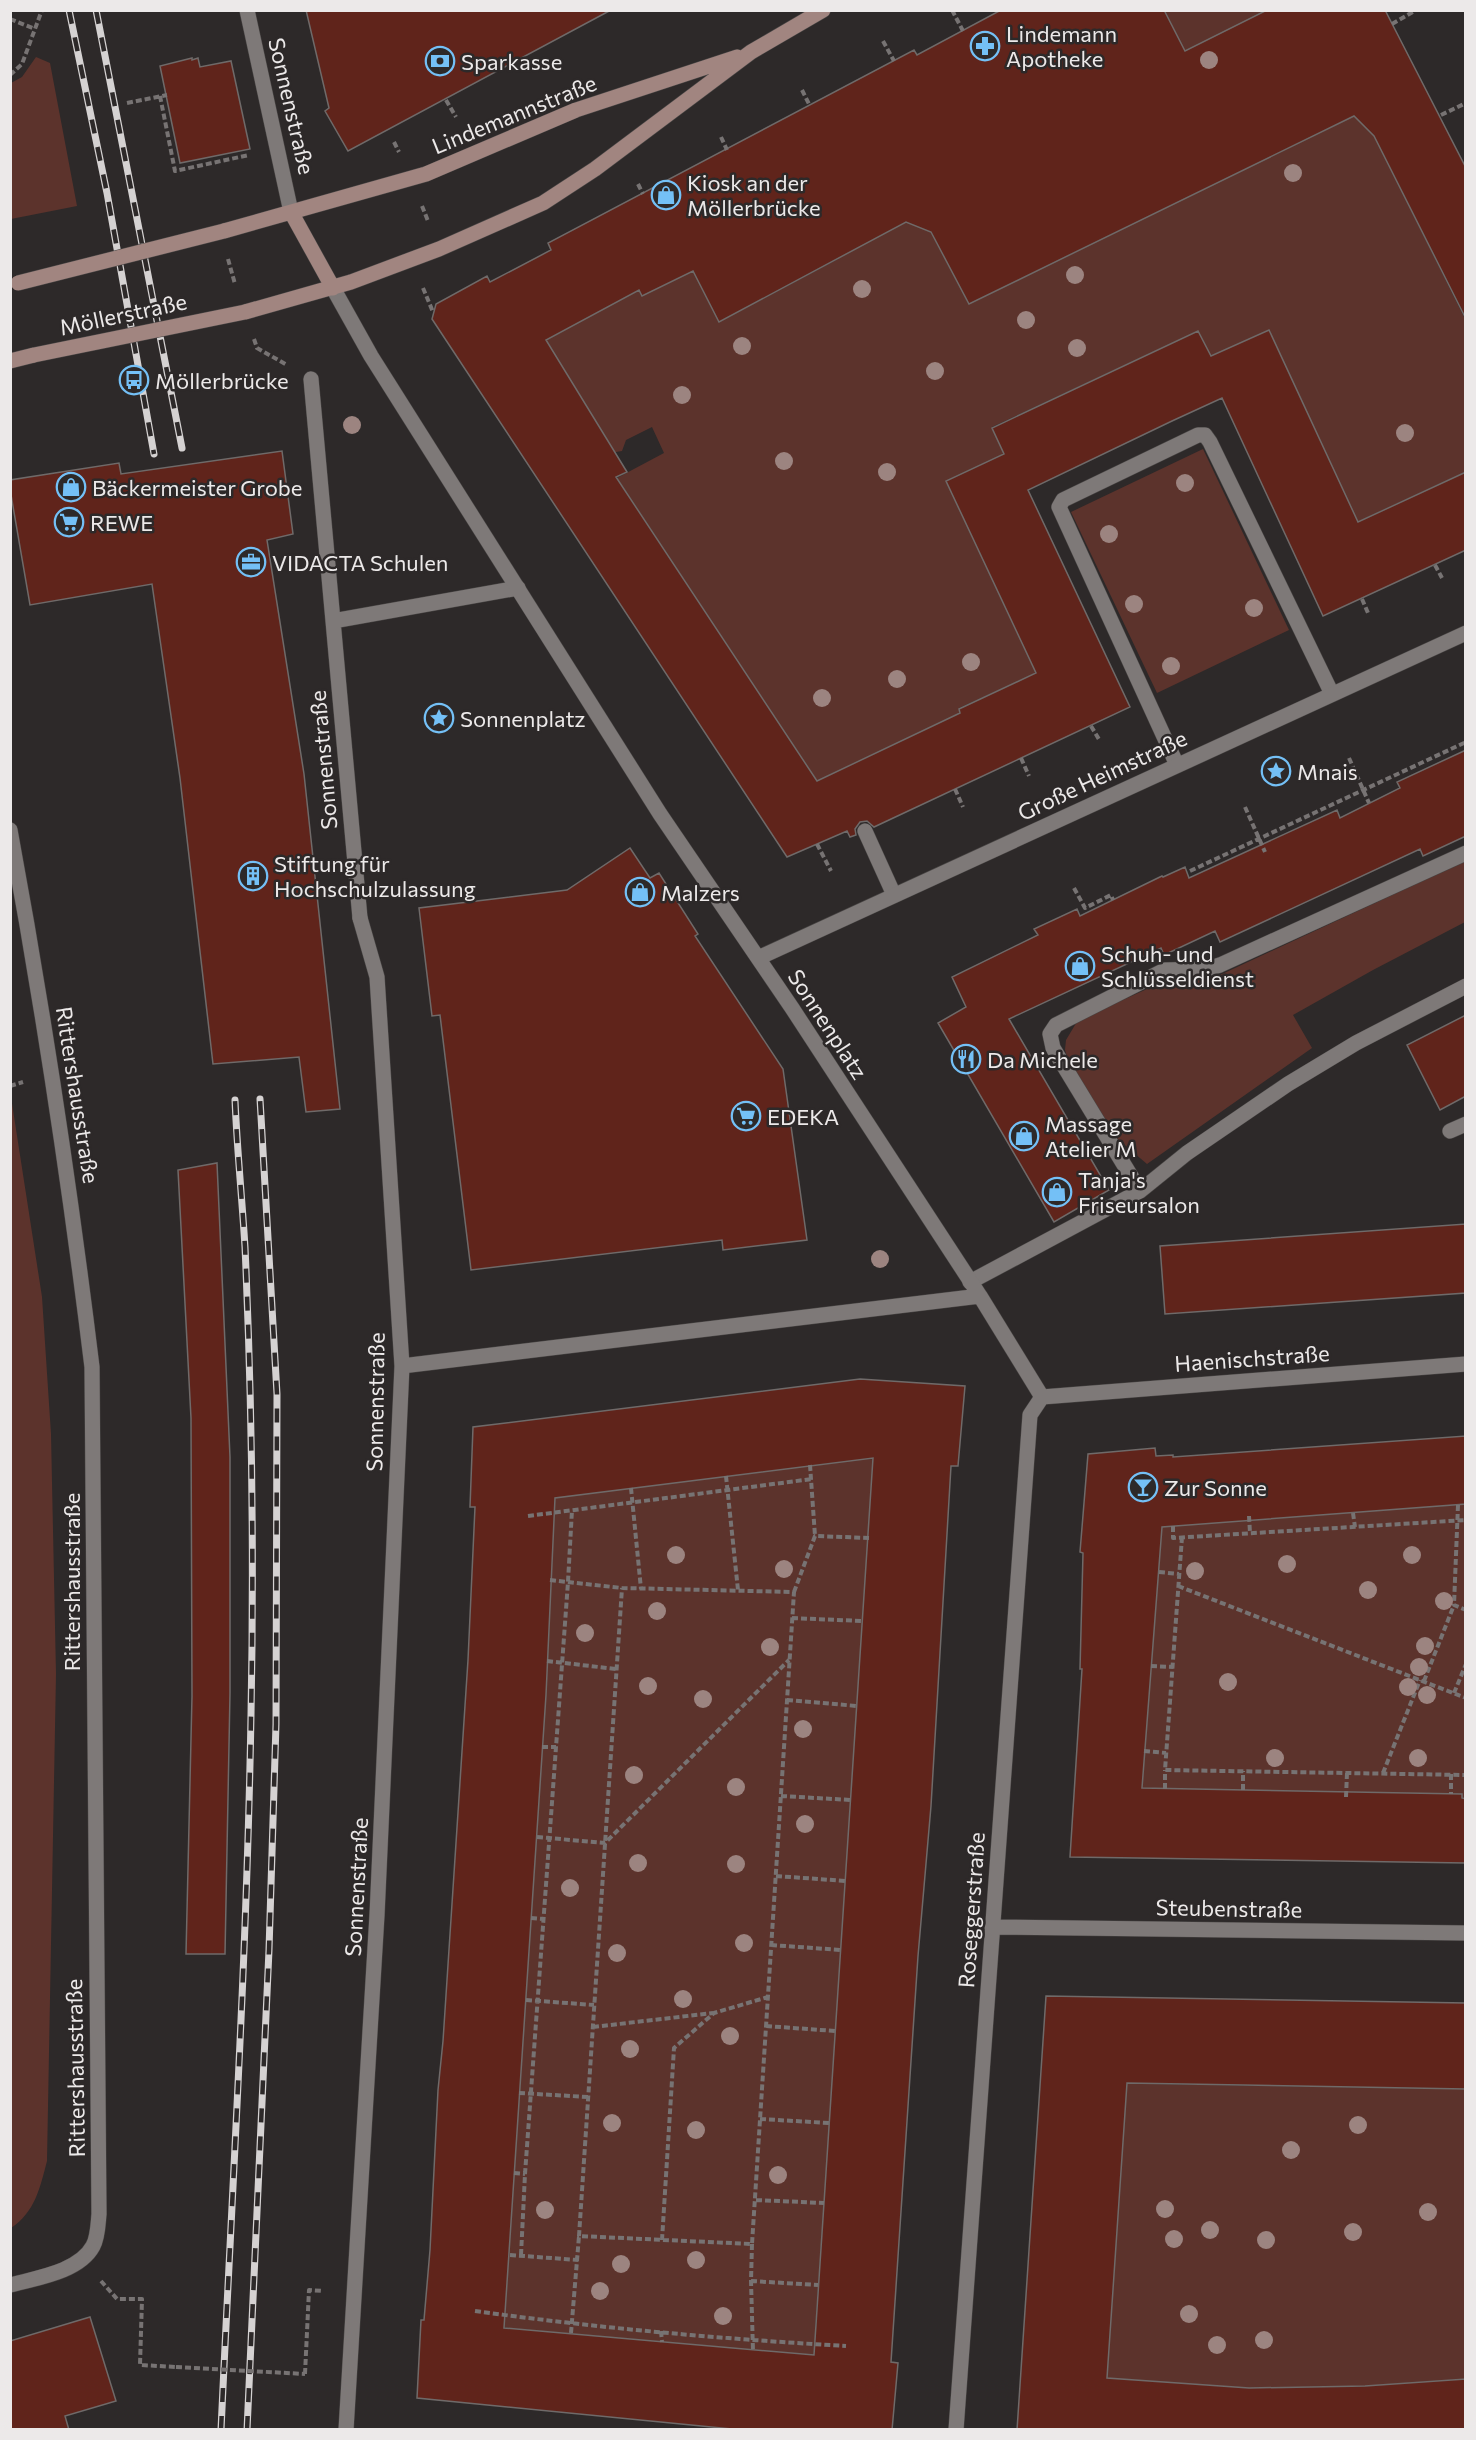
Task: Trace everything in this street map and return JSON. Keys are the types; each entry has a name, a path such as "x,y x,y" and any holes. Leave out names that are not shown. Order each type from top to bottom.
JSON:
{"main road":[{"name":"Lindemannstraße","path":"245,312 333,288 440,249 543,203 595,169 751,52 823,10"},
{"name":"Lindemannstraße","path":"14,284 224,231 426,174 576,111 751,52"},
{"path":"291,212 333,288"},
{"name":"Möllerstraße","path":"10,361 245,312"}],"street":[{"name":"Sonnenstraße","path":"247,10 291,212"},
{"name":"Sonnenplatz","path":"333,288 371,356 660,814 758,958 980,1296 1042,1397"},
{"name":"Sonnenstraße","path":"310,379 360,918 377,977 402,1366 377,1915 346,2430"},
{"path":"1177,765 1059,507 1063,500 1198,435 1205,435 1210,442 1332,694"},
{"path":"333,621 518,588"},
{"name":"Große Heimstraße","path":"758,958 1466,633"},
{"name":"Rittershausstraße","path":"10,830 53,1074 92,1366 99,2214 94,2244 83,2259"},
{"path":"865,831 894,895"},
{"path":"1140,1191 1053,1048 1050,1034 1056,1025 1166,970 1207,969 1220,965 1466,853"},
{"path":"970,1282 1140,1191 1187,1153 1288,1084 1356,1043 1466,986"},
{"path":"1450,1131 1466,1124"},
{"path":"402,1366 980,1296"},
{"name":"Haenischstraße","path":"1042,1397 1466,1364"},
{"name":"Roseggerstraße","path":"956,2430 1029,1415 1042,1397"},
{"name":"Steubenstraße","path":"992,1927 1466,1933"},
{"path":"10,2285 69,2267 83,2259"}],"path":[{"path":"10,75 22,64 42,10"},
{"path":"952,10 963,31"},
{"path":"1392,24 1416,10"},
{"path":"10,19 35,29"},
{"path":"883,41 894,61"},
{"path":"802,90 810,106"},
{"path":"127,103 167,95"},
{"path":"160,96 176,171 258,153"},
{"path":"446,100 456,117"},
{"path":"1441,115 1466,103"},
{"path":"721,137 727,150"},
{"path":"638,184 643,194"},
{"path":"228,259 237,292"},
{"path":"422,288 433,312"},
{"path":"254,338 257,348 310,379"},
{"path":"1435,565 1442,578"},
{"path":"1362,599 1368,613"},
{"path":"1091,726 1100,741"},
{"path":"1190,871 1466,742"},
{"path":"1021,758 1029,776"},
{"path":"1349,758 1369,804"},
{"path":"955,789 963,807"},
{"path":"1245,807 1265,852"},
{"path":"817,844 831,871"},
{"path":"1074,888 1085,908 1111,895 1113,900"},
{"path":"753,2351 751,2281 792,1618 794,1592 815,1536 810,1465"},
{"path":"726,1476 738,1590"},
{"path":"528,1516 812,1479"},
{"path":"631,1488 641,1589"},
{"path":"1383,1773 1454,1605 1458,1505"},
{"path":"521,2256 572,1510"},
{"path":"1353,1513 1355,1527"},
{"path":"1249,1516 1250,1533"},
{"path":"1173,1526 1173,1538 1182,1538 1466,1520"},
{"path":"815,1536 869,1538"},
{"path":"1165,1789 1182,1538"},
{"path":"1159,1572 1179,1574"},
{"path":"550,1580 641,1589 794,1592"},
{"path":"1178,1586 1466,1698"},
{"path":"571,2333 578,2260 622,1588"},
{"path":"1454,1605 1466,1610"},
{"path":"792,1618 862,1621"},
{"path":"537,1837 606,1843 789,1660"},
{"path":"547,1661 616,1669"},
{"path":"1455,1693 1466,1664"},
{"path":"1151,1666 1173,1667"},
{"path":"787,1700 857,1706"},
{"path":"542,1747 556,1747"},
{"path":"1144,1751 1166,1753"},
{"path":"1166,1770 1466,1775"},
{"path":"1243,1771 1243,1790"},
{"path":"1346,1797 1347,1773"},
{"path":"1451,1774 1451,1794"},
{"path":"781,1796 851,1800"},
{"path":"776,1876 846,1881"},
{"path":"531,1918 543,1919"},
{"path":"771,1945 841,1950"},
{"path":"593,2027 714,2013 768,1997"},
{"path":"526,2000 594,2005"},
{"path":"662,2240 674,2048 714,2013"},
{"path":"766,2026 835,2031"},
{"path":"519,2093 588,2097"},
{"path":"760,2119 829,2123"},
{"path":"514,2173 525,2174"},
{"path":"756,2200 824,2204"},
{"path":"579,2236 753,2244"},
{"path":"510,2254 578,2260"},
{"path":"83,2259 117,2299 142,2299 140,2365 305,2374 309,2290 323,2291"},
{"path":"751,2281 818,2285"},
{"path":"475,2311 571,2324 753,2341 846,2346"},
{"path":"661,2331 662,2342"}],"shaded area":[{"path":"1164,11 1267,11 1180,96"},
{"path":"36,57 50,63 77,206 11,219 11,83 22,77"},
{"path":"1362,112 1465,319 1465,472 1357,522 1268,331 1211,356 1198,331 992,427 1004,454 947,481 1036,673 959,708 960,713 851,765 819,784 617,478 664,453 652,427 626,440 622,451 610,453 576,389 517,356 696,259 702,288 719,322 838,259 811,207 887,232 921,214 969,304"},
{"path":"1203,449 1289,630 1157,693 1071,512"},
{"path":"1465,861 1465,922 1293,1015 1312,1048 1147,1164 1113,1135 1068,1059 1065,1050 1066,1040 1078,1020 1176,976 1187,976 1205,982"},
{"path":"11,1097 42,1297 51,1434 56,1674 47,2161 39,2190 31,2207 26,2215 11,2228"},
{"path":"862,1459 905,1460 824,2203 815,2331 847,2333 845,2358 475,2325 476,2298 506,2300 514,2173 529,1501"},
{"path":"1465,1499 1465,1799 1462,1798 1462,1794 1142,1789 1162,1526 1456,1505"},
{"path":"1127,2067 1151,2084 1465,2089 1465,2379 1365,2386 1249,2388 1140,2381 1089,2382 1108,2364"}],"building":[{"path":"306,10 611,10 348,151 325,111 329,108"},
{"path":"1001,10 1164,10 1185,51 1267,10 1385,10 1466,168 1466,319 1374,136 1354,116 969,304 931,232 906,222 719,322 693,271 642,296 639,290 546,340 627,472 616,477 817,781 960,713 959,709 1036,673 946,481 1004,454 992,428 1198,331 1211,356 1269,330 1358,522 1466,472 1466,550 1323,616 1222,398 1028,490 1130,707 874,827 867,821 860,822 855,829 856,835 850,837 847,831 787,857 432,319 436,304 487,276 490,282 551,250 548,243 914,50 917,55"},
{"path":"192,58 192,60 198,58 200,67 231,61 250,149 180,163 160,66"},
{"name":"Stiftung für Hochschulzulassung","path":"282,451 293,534 267,540 304,774 340,1109 306,1112 299,1057 213,1064 180,778 152,584 30,605 10,489 10,480 119,463 121,474"},
{"path":"1466,750 1466,836 1423,856 1420,849 1220,942 1215,931 1164,955 1161,948 1009,1019 1109,1190 1054,1222 938,1023 966,1007 952,977 1038,935 1034,929 1077,909 1080,916 1185,867 1189,878 1337,810 1340,818 1400,788 1397,782"},
{"path":"630,848 650,878 659,873 698,934 695,936 783,1069 807,1240 723,1250 722,1240 471,1270 440,1015 432,1016 419,908 567,890"},
{"path":"1466,1015 1466,1096 1440,1110 1407,1045"},
{"path":"217,1163 230,1457 230,1693 225,1954 186,1954 192,1696 191,1418 178,1170"},
{"path":"1466,1224 1466,1293 1165,1314 1160,1246"},
{"path":"860,1379 965,1386 958,1466 951,1466 931,1806 918,1956 891,2362 898,2363 892,2430 742,2430 417,2398 421,2320 424,2320 430,2250 438,2090 468,1660 475,1507 470,1507 473,1427","holes":["873,1458 814,2355 504,2328 546,1695 555,1498"]},
{"path":"1466,1436 1466,1504 1162,1527 1142,1788 1462,1794 1462,1798 1466,1799 1466,1863 1070,1857 1082,1669 1080,1669 1083,1553 1080,1552 1088,1454 1155,1448 1156,1456 1173,1455 1173,1457"},
{"path":"1046,1996 1466,2003 1466,2089 1127,2083 1107,2378 1249,2388 1365,2386 1466,2379 1466,2430 1017,2430"},
{"path":"90,2317 116,2401 65,2416 69,2430 10,2430 10,2341"}],"railway":[{"path":"69,10 107,193 154,454"},
{"path":"96,10 182,448"},
{"path":"247,2430 269,1950 276,1724 277,1394 260,1099"},
{"path":"221,2430 243,1983 252,1656 249,1364 245,1247 235,1100"}],"place":[{"name":"Lindemann Apotheke","path":"985,46"},
{"name":"Sparkasse","path":"440,61"},
{"name":"Kiosk an der Möllerbrücke","path":"666,195"},
{"name":"Möllerbrücke","path":"134,380"},
{"name":"Bäckermeister Grobe","path":"71,487"},
{"name":"REWE","path":"69,522"},
{"name":"VIDACTA Schulen","path":"251,562"},
{"name":"Sonnenplatz","path":"439,718"},
{"name":"Mnais","path":"1276,771"},
{"name":"Stiftung für Hochschulzulassung","path":"253,876"},
{"name":"Malzers","path":"640,892"},
{"name":"Schuh- und Schlüsseldienst","path":"1080,966"},
{"name":"Da Michele","path":"966,1059"},
{"name":"EDEKA","path":"746,1116"},
{"name":"Massage Atelier M","path":"1024,1136"},
{"name":"Tanja's Friseursalon","path":"1057,1192"},
{"name":"Zur Sonne","path":"1143,1487"}]}
